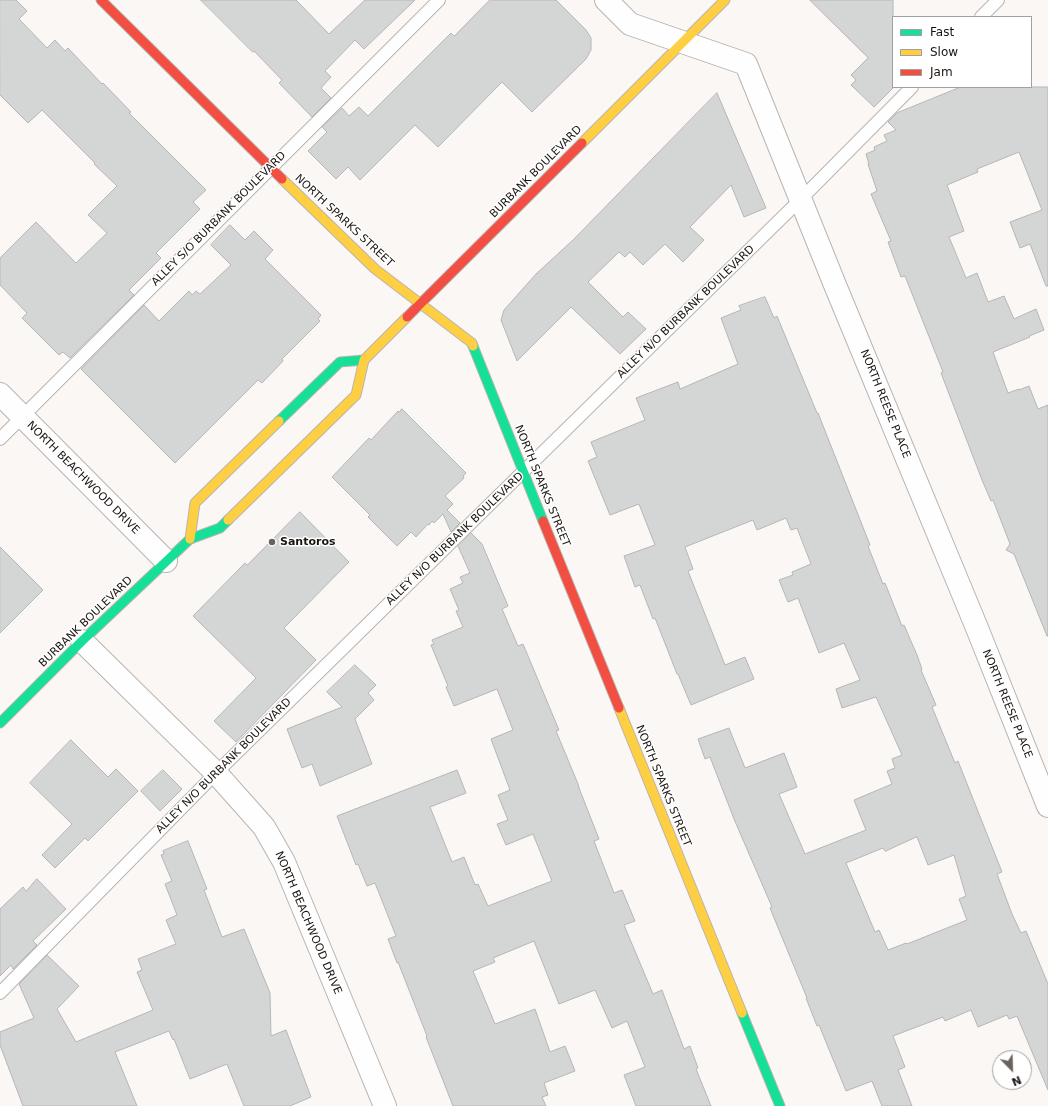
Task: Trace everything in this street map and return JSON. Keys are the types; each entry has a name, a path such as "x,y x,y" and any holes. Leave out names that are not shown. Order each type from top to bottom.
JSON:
{"street":[{"name":"NORTH SPARKS STREET","path":"102,0 270,168 375,269 472,343 780,1106"},
{"name":"NORTH REESE PLACE","path":"606,0 630,24 746,64 977,628 1048,806"},
{"name":"BURBANK BOULEVARD","path":"0,723 82,641 166,561 190,539 220,528 356,395 364,360 725,0"},
{"path":"190,539 195,503 340,362 364,360"},
{"name":"NORTH BEACHWOOD DRIVE","path":"0,394 166,561"},
{"name":"NORTH BEACHWOOD DRIVE","path":"82,641 216,773 264,827 284,862 385,1106"}],"lane":[{"name":"ALLEY S/O BURBANK BOULEVARD","path":"0,439 439,0"},
{"path":"982,16 998,0"},
{"name":"ALLEY N/O BURBANK BOULEVARD","path":"0,993 216,773 801,199 911,88"}],"building":[{"path":"0,0 16,0 27,11 19,19 47,48 55,40 65,51 68,48 131,112 129,113 206,190 193,202 200,209 156,253 161,258 129,290 134,295 70,358 63,352 59,355 22,318 27,313 0,285 0,258 36,222 76,263 107,233 88,215 117,186 42,110 28,123 0,95"},
{"path":"201,0 296,0 329,34 365,0 415,0 364,49 355,40 325,71 331,77 321,88 331,98 312,117 279,83 282,80"},
{"path":"490,0 556,0 586,30 591,38 591,50 586,59 532,112 502,82 438,147 415,125 360,180 348,167 336,179 308,151 327,132 322,127 342,108 349,116 359,107 368,116 451,33 454,36"},
{"path":"810,0 893,0 893,88 874,107 851,85 856,80 851,75 868,58"},
{"path":"1048,87 1048,286 1046,286 1030,244 1020,248 1010,222 1042,210 1019,152 977,169 978,172 947,185 964,231 949,237 966,278 977,273 988,302 1004,296 1014,319 1036,309 1044,330 993,352 1008,393 1029,386 1038,409 1048,405 1048,636 1014,554 1006,550 1010,544 993,500 991,501 982,480 941,373 943,372 905,276 901,277 888,242 891,241 871,194 877,191 866,154 875,150 874,147 887,141 884,135 896,130 888,122 897,113 959,88"},
{"path":"717,93 766,208 744,217 731,185 690,227 704,240 683,262 665,244 643,265 630,252 625,257 619,252 588,282 623,317 628,312 646,329 620,354 571,307 517,361 501,320 504,310 536,274 573,240"},
{"path":"230,225 245,240 254,231 273,250 265,259 321,315 318,319 320,321 282,359 283,361 262,383 258,380 175,463 81,369 144,305 159,321 189,291 192,295 196,291 200,294 231,265 211,245"},
{"path":"765,297 774,318 777,316 818,413 870,545 868,546 883,584 885,583 902,626 904,625 917,655 922,669 921,670 936,705 932,707 955,763 958,761 1002,872 997,874 1012,914 1021,933 1026,931 1048,984 1048,1090 1017,1016 1009,1019 1007,1015 978,1027 971,1010 945,1021 943,1017 893,1036 905,1067 898,1070 912,1106 882,1106 872,1081 846,1091 819,1025 817,1026 770,908 772,907 734,819 710,757 705,759 698,739 729,728 745,768 784,753 797,787 779,794 805,854 866,830 854,800 892,784 887,771 895,768 892,759 902,755 876,697 842,708 836,689 860,680 844,643 819,653 798,598 788,602 779,580 793,575 792,572 811,564 797,528 791,530 786,518 757,530 753,520 685,547 693,569 688,571 725,665 745,657 754,679 691,705 655,618 653,619 640,585 635,587 624,556 655,545 639,504 610,515 588,461 597,457 591,442 645,420 636,398 678,382 680,389 738,364 721,318 741,310 739,306","holes":["917,837 928,865 954,855 966,896 959,899 967,920 888,950 879,930 875,932 846,863 883,848 885,851"]},
{"path":"402,409 466,473 463,476 464,478 445,496 453,504 447,510 460,523 451,532 443,514 434,523 432,521 429,525 428,524 416,537 411,532 397,546 368,517 370,515 332,477 369,438 371,440 398,411 399,412"},
{"path":"300,512 349,562 284,628 316,660 236,742 214,721 256,678 193,616 245,563 247,565"},
{"path":"471,533 482,544 508,606 502,609 518,646 523,644 559,730 556,731 599,839 594,841 614,893 622,890 635,921 624,925 653,994 662,990 684,1049 690,1046 698,1068 696,1069 711,1106 636,1106 624,1075 645,1067 627,1021 612,1028 595,990 559,1004 534,941 493,958 495,962 473,971 495,1024 535,1009 550,1052 565,1046 575,1071 544,1083 548,1095 542,1097 546,1106 453,1106 388,939 396,936 375,883 367,886 358,864 356,865 337,816 457,770 466,793 430,807 452,862 464,857 475,885 478,884 488,906 552,881 533,834 506,845 497,824 508,820 498,795 510,790 491,739 513,730 497,689 454,706 446,687 448,686 431,645 434,644 432,640 463,627 456,611 459,610 450,589 463,583 460,577 470,573 458,546"},
{"path":"0,547 43,590 0,633"},
{"path":"355,665 376,685 368,693 374,700 355,719 372,764 320,786 312,764 302,768 287,729 342,707 327,692"},
{"path":"71,740 108,777 116,769 138,791 88,841 85,838 55,868 42,855 72,824 30,783"},
{"path":"163,770 182,789 160,811 141,791"},
{"path":"188,841 207,889 204,890 222,937 244,929 270,993 271,1036 286,1030 311,1097 290,1106 244,1106 227,1064 190,1079 174,1039 173,1040 169,1031 115,1052 137,1106 23,1106 0,1045 0,1032 34,1018 19,984 47,955 79,986 57,1009 76,1042 153,1010 137,972 142,970 138,959 176,944 166,920 177,915 165,884 172,881 161,855 164,854 163,851"},
{"path":"37,879 66,909 33,941 37,945 13,969 11,965 0,976 0,909 23,887 26,891"}],"traffic: fast":[{"path":"473,346 543,521"},
{"path":"279,421 340,362 364,360"},
{"path":"0,723 82,641 190,539 220,528 228,520"},
{"path":"742,1013 780,1106"}],"traffic: slow":[{"path":"582,143 725,0"},
{"path":"282,179 375,269 472,343 473,346"},
{"path":"228,520 356,395 364,360 407,317"},
{"path":"190,539 195,503 279,421"},
{"path":"619,708 742,1013"}],"traffic: jam":[{"path":"101,0 282,179"},
{"path":"407,317 582,143"},
{"path":"543,521 619,708"}],"place":[{"name":"Santoros","path":"272,542"}]}
